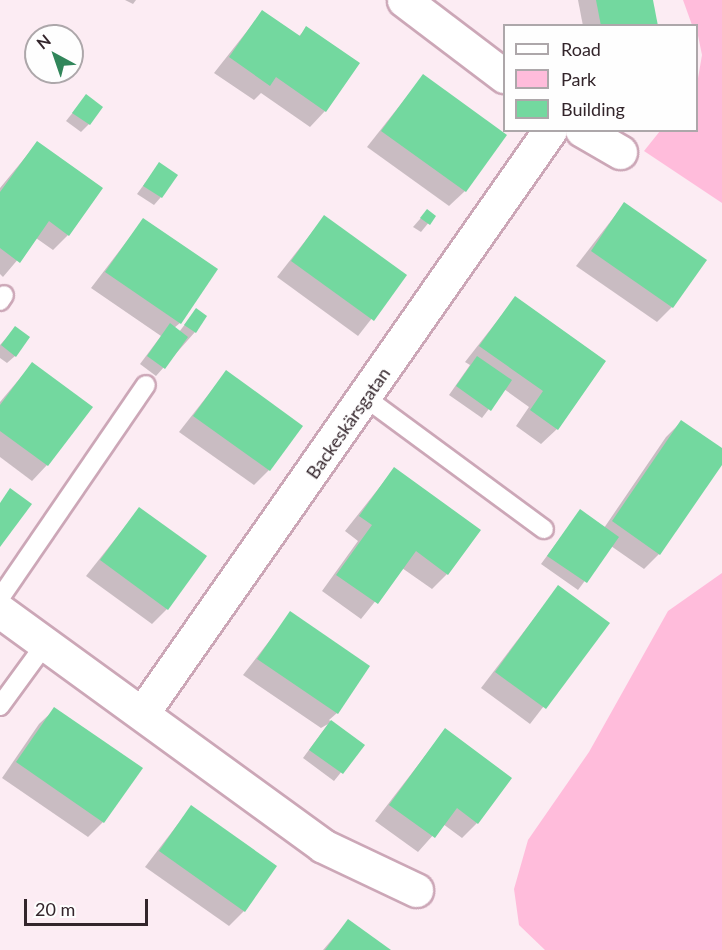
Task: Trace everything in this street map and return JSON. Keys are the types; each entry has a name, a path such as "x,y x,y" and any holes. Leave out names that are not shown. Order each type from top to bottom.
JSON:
{"street":[{"path":"404,0 503,75"},
{"name":"Backeskärsgatan","path":"143,712 366,398 549,132"},
{"path":"585,132 620,152"},
{"path":"0,611 143,712 323,846 416,890"}],"lane":[{"path":"0,598 146,385"},
{"path":"366,398 544,529"},
{"path":"0,706 46,643"}],"green space":[{"path":"683,0 722,0 722,203 644,151 659,132 698,132 698,78 702,55 698,24 692,24"},
{"path":"722,573 722,950 545,950 519,925 514,889 528,840 589,752 668,611"}],"building":[{"path":"596,0 653,0 658,24 601,24"},
{"path":"262,10 300,36 306,26 360,63 326,112 276,77 270,86 229,57"},
{"path":"423,74 507,135 466,192 381,131"},
{"path":"86,94 103,107 90,125 72,113"},
{"path":"37,141 103,188 69,236 49,221 20,263 0,248 0,192"},
{"path":"159,162 178,175 162,198 143,186"},
{"path":"624,202 707,260 673,308 591,251"},
{"path":"427,209 436,216 430,225 420,218"},
{"path":"324,215 407,275 374,321 291,261"},
{"path":"143,218 218,269 181,324 105,272"},
{"path":"515,296 606,361 558,430 530,410 543,391 479,346"},
{"path":"196,308 207,316 196,333 184,325"},
{"path":"170,323 188,337 165,369 147,356"},
{"path":"15,326 30,337 16,357 1,345"},
{"path":"477,356 512,380 491,411 456,386"},
{"path":"32,362 93,407 48,466 0,431 0,405"},
{"path":"226,370 303,426 270,471 193,416"},
{"path":"681,420 722,448 722,465 660,555 612,521"},
{"path":"394,467 481,530 448,575 416,551 378,604 336,575 372,525 359,516"},
{"path":"10,488 32,504 0,547 0,503"},
{"path":"139,507 207,556 168,610 100,560"},
{"path":"580,509 619,537 587,583 547,556"},
{"path":"558,585 610,623 546,709 495,672"},
{"path":"290,611 370,666 338,714 257,659"},
{"path":"54,707 143,768 104,823 16,762"},
{"path":"331,720 365,745 343,774 309,750"},
{"path":"445,728 512,778 478,824 457,808 435,838 389,805"},
{"path":"191,805 277,866 245,912 159,851"},
{"path":"348,919 391,950 325,950"}]}
